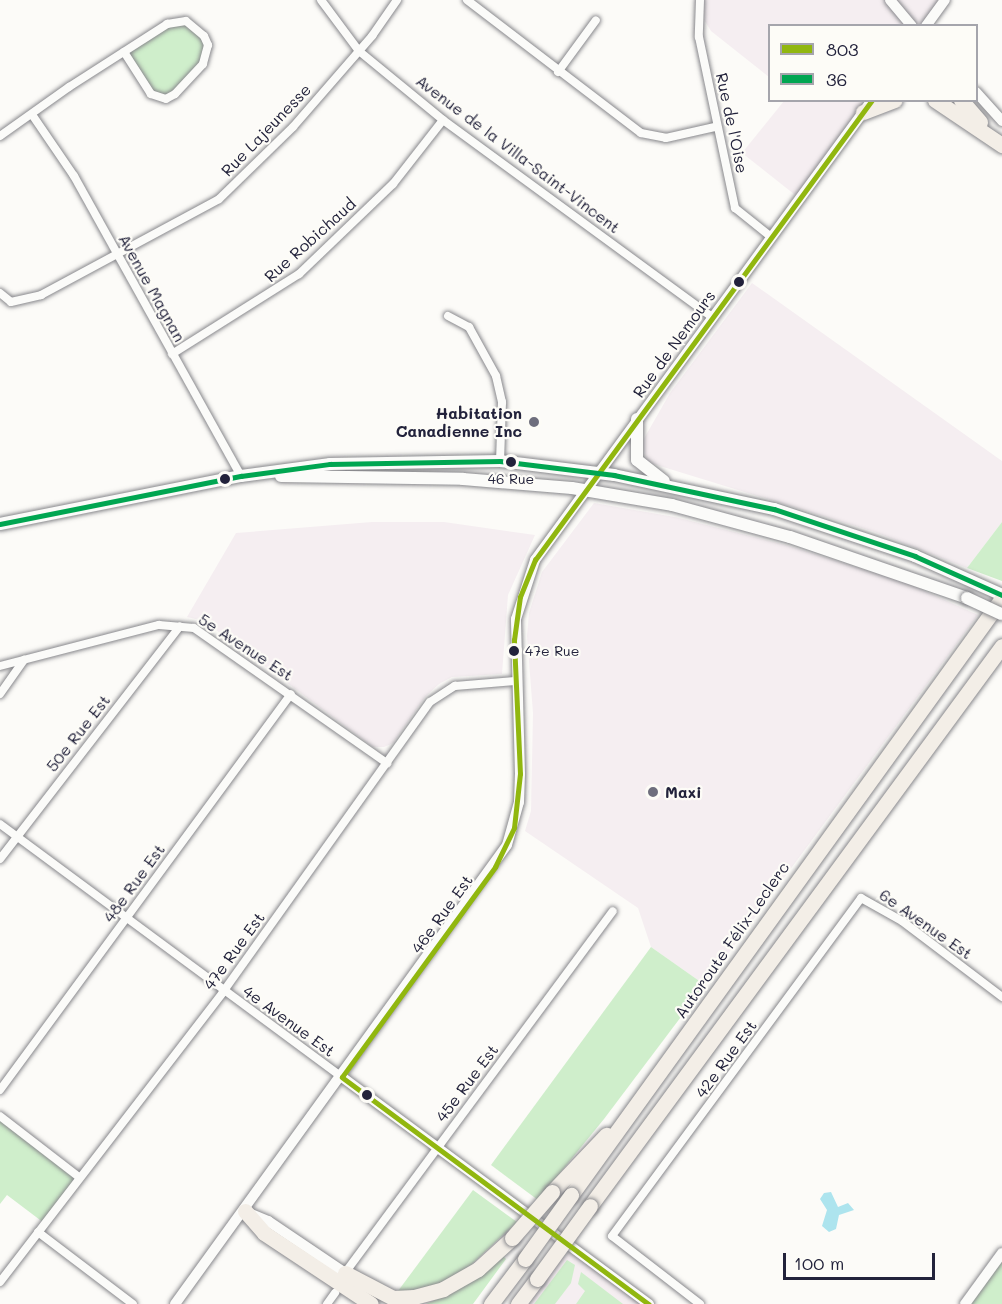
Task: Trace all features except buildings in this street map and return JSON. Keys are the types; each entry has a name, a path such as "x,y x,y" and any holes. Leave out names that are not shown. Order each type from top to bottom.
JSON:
{"highway":[{"path":"867,106 886,102"},
{"path":"938,102 998,141"},
{"path":"963,102 998,141"},
{"name":"Autoroute Félix-Leclerc","path":"491,1304 1002,596"},
{"path":"519,1304 1002,646"},
{"path":"345,1273 393,1298 414,1297 443,1289 478,1269 512,1238 552,1192 630,1112"},
{"path":"245,1211 264,1233 371,1304"}],"main road":[{"path":"637,419 637,460 643,468 670,485"},
{"path":"0,524 241,476 330,464 500,461 601,473 670,485 774,509 915,556 1002,596"},
{"path":"241,476 463,479 587,490 672,505 775,532 967,598 1002,614"}],"street":[{"name":"Avenue de la Villa-Saint-Vincent","path":"321,0 359,51 443,120 712,317"},
{"name":"Rue Lajeunesse","path":"0,293 11,302 41,295 117,257 219,199 287,134 359,51 397,0"},
{"name":"Rue de l'Oise","path":"700,0 699,37 715,127 735,208 770,236"},
{"path":"890,0 910,24"},
{"path":"927,24 945,0"},
{"path":"471,1 558,72 641,133 666,138 715,127"},
{"path":"558,72 596,20"},
{"path":"0,136 33,116 124,52 177,21 194,25 208,45 203,64 175,94 166,99 151,94 124,52"},
{"path":"978,94 1002,121"},
{"name":"Rue de Nemours","path":"587,490 867,106"},
{"name":"Avenue Magnan","path":"33,116 74,176 117,257 241,476"},
{"name":"Rue Robichaud","path":"172,354 280,289 299,274 393,184 443,120"},
{"path":"448,316 469,327 496,376 502,402 500,461"},
{"name":"46e Rue Est","path":"175,1304 342,1077 507,845 519,802 515,681 516,618 526,578 535,560 587,490"},
{"name":"5e Avenue Est","path":"0,666 119,633 159,625 194,628 291,694 387,764"},
{"name":"50e Rue Est","path":"0,859 180,626"},
{"path":"0,694 25,659"},
{"name":"47e Rue Est","path":"0,1282 223,992 430,702 444,691 467,684 515,681"},
{"name":"48e Rue Est","path":"0,1090 291,694"},
{"name":"4e Avenue Est","path":"0,824 223,992 649,1304"},
{"name":"6e Avenue Est","path":"861,898 902,921 1002,997"},
{"name":"42e Rue Est","path":"700,1304 612,1236 861,898"},
{"name":"45e Rue Est","path":"345,1273 613,911"},
{"path":"0,1116 79,1177"},
{"path":"245,1211 268,1221 345,1273"},
{"path":"38,1232 133,1304"},
{"path":"965,1304 1002,1253"},
{"path":"327,1304 335,1293"}],"shaded area":[{"path":"700,0 945,0 927,24 768,24 768,76 711,31 698,10"},
{"path":"783,102 871,102 799,198 742,153"},
{"path":"752,283 1002,461 1002,522 967,568 875,532 647,462 642,442 670,393"},
{"path":"594,503 675,517 786,545 907,583 978,615 705,985 651,947 638,908 525,831 531,811 533,713 527,636 529,613 542,572"},
{"path":"372,522 444,522 535,535 508,595 502,674 452,677 439,684 425,697 393,743 384,747 373,747 204,621 187,617 236,533"},
{"path":"573,1249 649,1304 518,1304 537,1279"}],"green space":[{"path":"177,21 204,36 207,53 175,94 157,98 124,52"},
{"path":"1002,522 1002,581 967,568"},
{"path":"651,947 705,985 604,1119 538,1200 491,1165"},
{"path":"0,1116 79,1177 44,1223 7,1195 0,1204"},
{"path":"473,1190 517,1222 471,1265 440,1285 419,1293 398,1291"},
{"path":"502,1255 506,1259 473,1304 426,1304 456,1291"},
{"path":"567,1260 575,1265 571,1283 555,1304 534,1304"},
{"path":"1002,1261 1002,1304 971,1304"},
{"path":"581,1272 623,1304 576,1304 585,1291 578,1284"}],"water":[{"path":"831,1192 838,1207 848,1203 854,1210 839,1215 836,1229 829,1232 822,1226 827,1210 820,1199 824,1193"}],"transit line":[{"name":"803","path":"342,1077 495,867 514,828 520,774 514,640 520,597 535,560 871,102"},
{"name":"36","path":"0,524 241,476 330,464 500,461 614,475 774,509 915,556 1002,595"},
{"name":"803","path":"342,1077 649,1304"}],"place":[{"name":"Habitation Canadienne Inc","path":"534,422"},
{"name":"46 Rue","path":"511,462"},
{"name":"47e Rue","path":"514,651"},
{"name":"Maxi","path":"653,792"}]}
